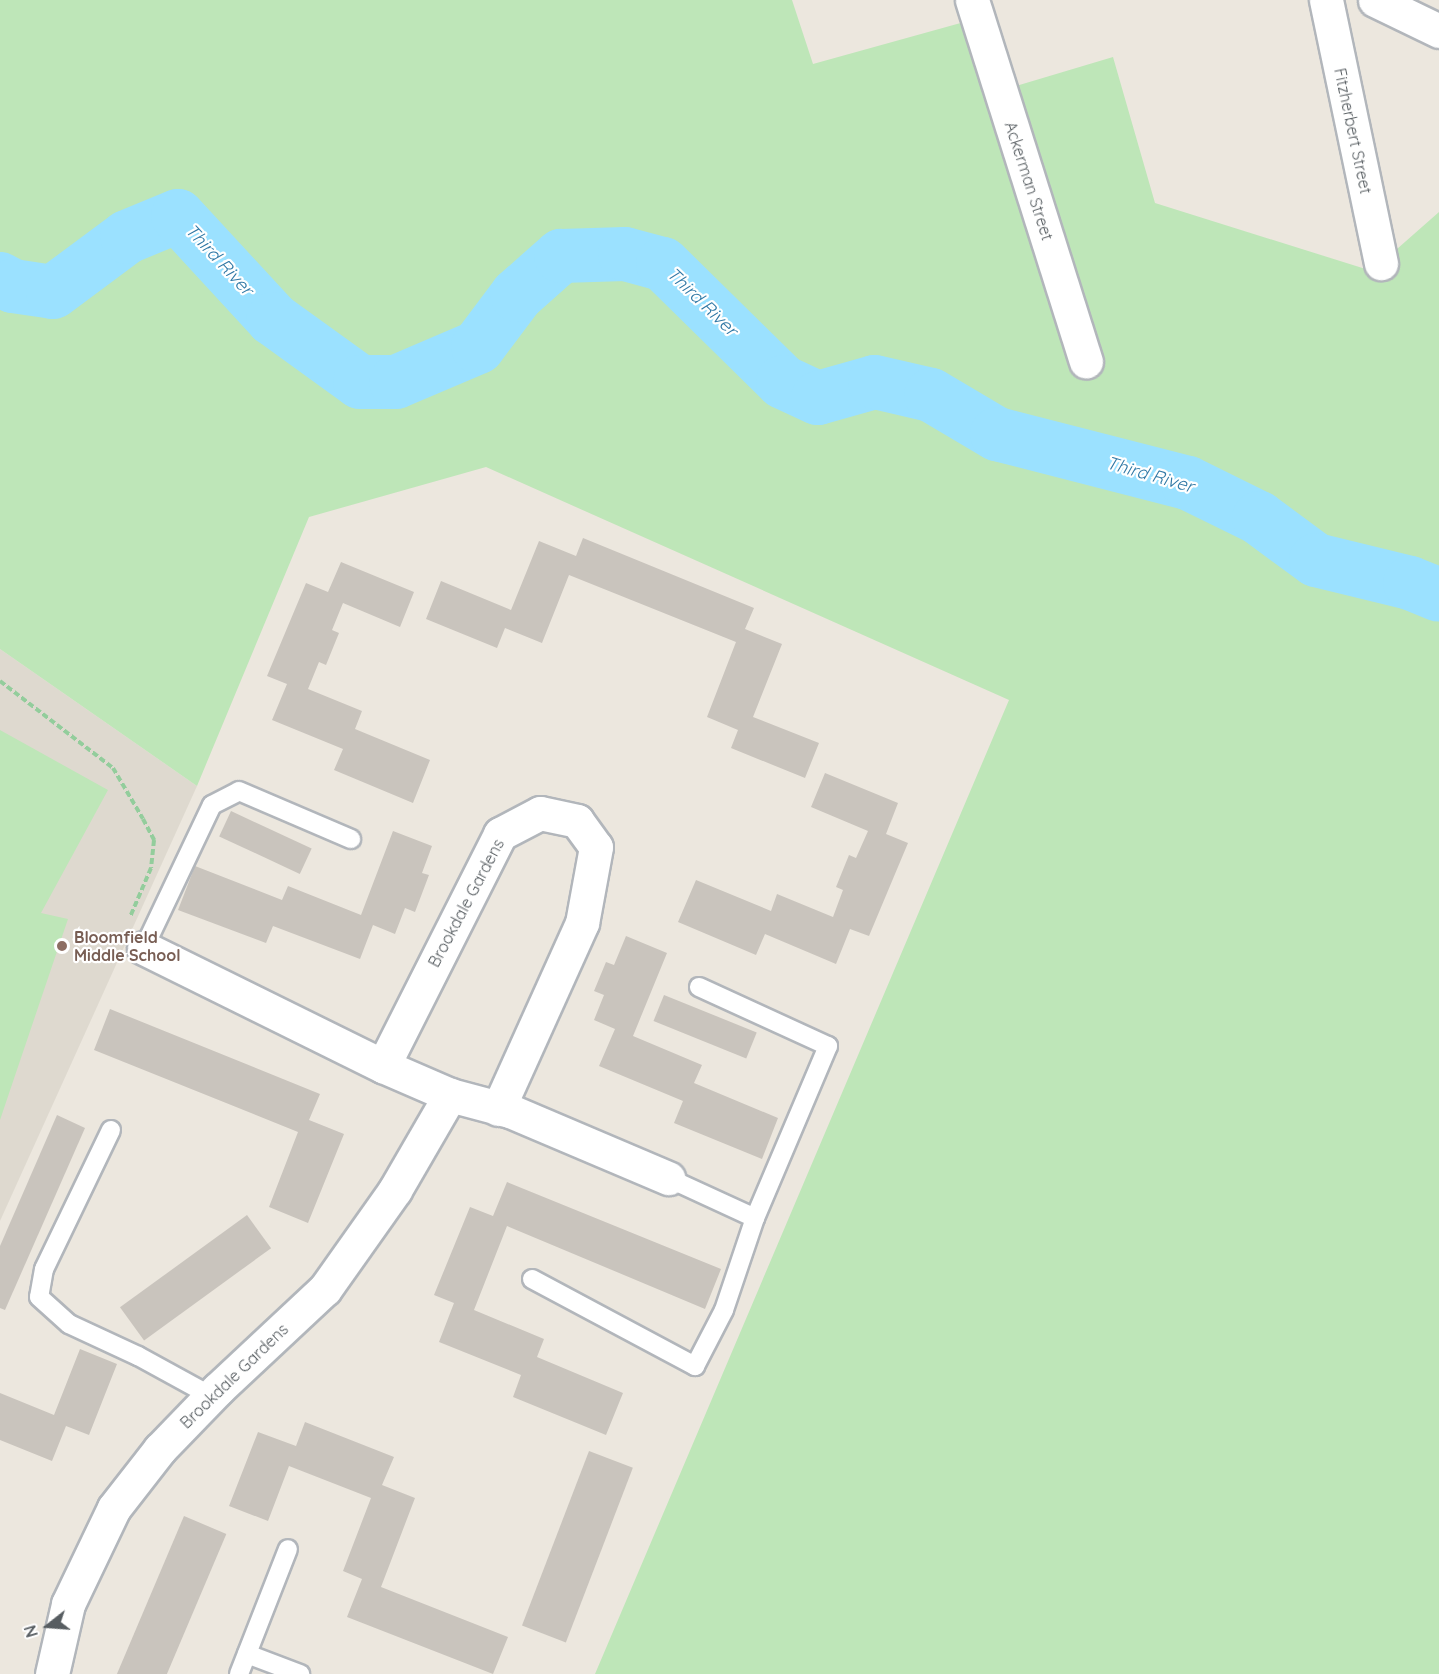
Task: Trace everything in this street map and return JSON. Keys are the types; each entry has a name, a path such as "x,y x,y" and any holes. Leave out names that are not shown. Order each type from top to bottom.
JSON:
{"street":[{"name":"Ackerman Street","path":"972,0 1086,361"},
{"name":"Fitzherbert Street","path":"1326,0 1381,263"},
{"path":"1375,0 1439,31"},
{"name":"Brookdale Gardens","path":"383,1066 500,834 540,813 577,821 596,847 582,923 498,1108"},
{"path":"144,948 383,1066 450,1095 498,1108 668,1178"},
{"name":"Brookdale Gardens","path":"52,1674 68,1604 114,1508 160,1449 211,1396 325,1289 395,1190 450,1095"}],"lane":[{"path":"144,948 212,805 239,791 351,839"},
{"path":"532,1279 695,1366 724,1310 755,1218 828,1046 699,987"},
{"path":"111,1130 44,1269 39,1297 69,1324 138,1356 211,1396"},
{"path":"668,1178 755,1218"},
{"path":"239,1674 288,1549"},
{"path":"247,1654 300,1674"}],"path":[{"path":"0,681 113,768 143,819 153,840 151,868 124,934 144,948"}],"shaded area":[{"name":"Bloomfield Middle School","path":"0,649 197,786 0,1221"}],"green space":[{"path":"0,0 792,0 813,64 975,19 996,92 1113,57 1155,203 1372,271 1439,212 1439,1674 595,1674 1009,700 486,467 309,517 197,786 0,649"},
{"path":"0,730 108,790 41,913 68,919 0,1120"}],"building":[{"path":"583,538 754,608 745,629 782,644 753,717 819,743 805,778 731,748 738,730 707,717 736,642 569,575 542,643 505,628 497,648 426,619 441,581 511,610 539,541 576,556"},
{"path":"341,562 414,592 400,627 343,603 332,630 339,633 326,665 319,662 308,689 362,711 355,729 430,760 413,803 334,770 343,749 272,720 287,684 267,676 306,583 328,592"},
{"path":"825,773 898,803 886,834 908,843 869,936 850,929 836,964 765,934 756,955 678,922 696,880 771,911 777,894 833,917 843,890 836,887 849,855 856,858 868,831 811,807"},
{"path":"231,811 312,849 300,874 219,836"},
{"path":"393,831 432,846 422,873 429,875 415,912 405,908 395,934 373,925 360,959 273,926 266,943 178,910 195,866 282,900 288,886 361,915"},
{"path":"626,936 667,953 633,1036 702,1065 694,1083 778,1118 762,1159 674,1123 683,1101 599,1066 615,1029 594,1020 604,995 594,991 606,962 614,965"},
{"path":"664,995 757,1032 746,1058 654,1021"},
{"path":"110,1009 320,1094 309,1120 344,1134 308,1223 269,1207 298,1132 94,1050"},
{"path":"57,1115 85,1128 5,1310 0,1308 0,1246"},
{"path":"507,1182 721,1269 705,1309 507,1226 474,1310 544,1339 537,1357 623,1393 606,1435 513,1397 521,1375 439,1342 454,1303 434,1295 470,1207 493,1216"},
{"path":"247,1215 271,1248 144,1340 120,1307"},
{"path":"80,1349 117,1364 89,1435 66,1426 52,1461 0,1440 0,1393 54,1415"},
{"path":"305,1422 394,1457 382,1485 415,1498 381,1587 508,1637 493,1674 347,1617 362,1579 343,1571 371,1498 289,1466 268,1521 229,1506 258,1432 296,1446"},
{"path":"589,1451 633,1468 566,1642 522,1626"},
{"path":"184,1516 226,1534 167,1674 117,1674"}],"waterway":[{"name":"Third River","path":"0,279 13,286 53,292 127,237 178,216 273,319 360,382 396,382 478,347 517,295 561,256 625,254 663,264 783,382 818,398 875,382 931,395 997,434 1188,483 1259,518 1316,560 1410,583 1439,595"}],"place":[{"name":"Bloomfield Middle School","path":"62,946"}]}
